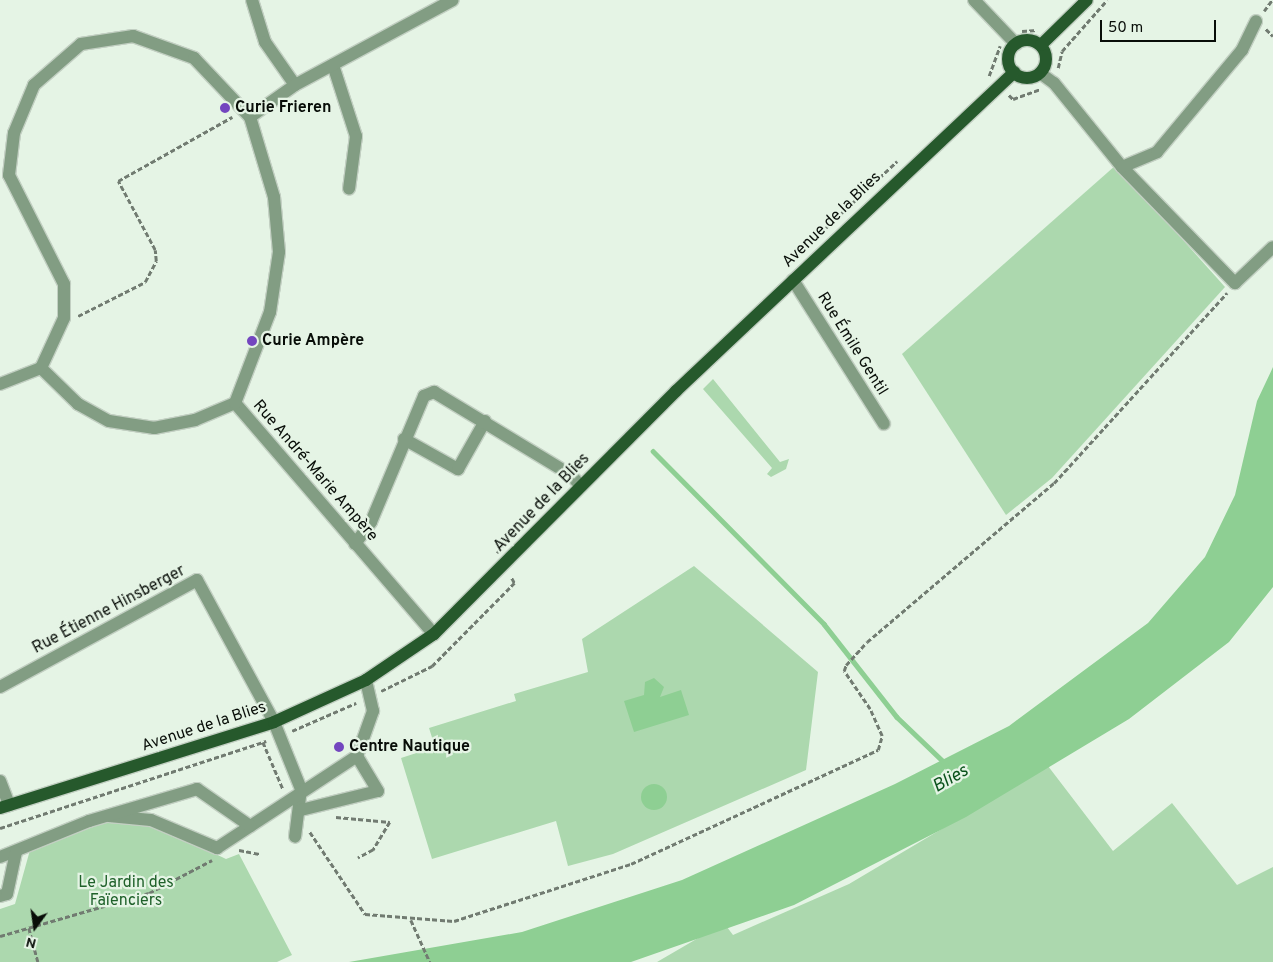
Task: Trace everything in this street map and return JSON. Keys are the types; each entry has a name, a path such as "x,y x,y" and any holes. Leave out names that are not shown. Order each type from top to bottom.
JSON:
{"main road":[{"path":"1041,45 1087,0"},
{"path":"1026,40 1041,45 1046,62 1040,72 1030,77 1014,72 1009,54 1016,44 1026,40"},
{"name":"Avenue de la Blies","path":"5,806 274,722 366,680 434,634 581,486 793,280 1014,72"}],"street":[{"path":"252,0 265,42 295,85"},
{"path":"247,114 295,85 454,0"},
{"path":"974,0 1016,44"},
{"path":"1122,167 1157,152 1242,50 1256,21"},
{"path":"0,384 41,368 61,324 64,284 5,175 14,133 34,85 81,44 133,36 194,58 247,114 274,197 280,252 270,312 235,403"},
{"path":"333,65 356,136 349,189"},
{"path":"1040,72 1054,83 1122,167 1235,283 1273,247"},
{"name":"Rue Émile Gentil","path":"793,280 884,424"},
{"name":"Rue André-Marie Ampère","path":"41,368 78,404 109,421 154,428 195,420 235,403 434,634"},
{"path":"355,544 371,522 404,439 424,396 434,392 485,421 581,486"},
{"path":"404,439 458,469 485,421"},
{"name":"Rue Étienne Hinsberger","path":"0,687 197,580 274,722"},
{"path":"109,816 151,820 216,848 250,826 287,798 357,756 373,711 366,680"},
{"path":"274,722 301,789 301,814 295,837"},
{"path":"301,814 378,791 357,756"},
{"path":"0,781 5,806"},
{"path":"0,857 109,816 197,789 250,826"},
{"path":"0,896 7,894 16,852"}],"path":[{"path":"989,76 1014,100 1054,83 1062,51 1107,0"},
{"path":"61,324 145,282 152,272 155,250 118,181 195,134 247,114"},
{"path":"301,814 365,914 411,920 454,921 631,864 878,750 882,736 870,709 844,671 846,665 860,653 867,642 1054,483 1184,344 1235,283"},
{"path":"0,828 263,742 287,798"},
{"path":"332,817 390,822 374,850 358,858"},
{"path":"0,936 149,893 202,865"},
{"path":"411,920 424,942 430,962"},
{"path":"29,928 38,962"}],"green space":[{"path":"1116,165 1225,287 1052,478 1006,515 902,354"},
{"path":"713,379 780,462 789,459 786,469 771,477 767,474 772,468 703,389"},
{"path":"694,566 818,672 806,770 613,854 568,866 556,821 432,859 401,758 435,747 429,728 516,701 514,694 588,672 582,639"},
{"path":"1048,766 1113,851 1172,803 1237,885 1273,867 1273,962 657,962 724,923 733,935 849,884"},
{"name":"Le Jardin des Faïenciers","path":"109,821 151,823 226,859 239,854 292,955 277,962 0,962 0,909 15,904 30,850"}],"water":[{"name":"Blies","path":"1273,367 1273,587 1229,642 1129,719 966,817 794,905 631,962 349,962 522,932 682,880 895,784 1009,726 1148,623 1205,557 1235,495 1257,401"},
{"path":"654,678 664,687 660,697 681,690 689,715 634,732 624,701 644,695 645,682"},
{"path":"654,784 663,788 667,797 663,806 654,810 645,806 641,797 645,788"}],"waterway":[{"name":"Blies","path":"653,451 824,624 897,717 946,764"}],"place":[{"name":"Curie Frieren","path":"225,108"},
{"name":"Curie Ampère","path":"252,341"},
{"name":"Centre Nautique","path":"339,747"}]}
